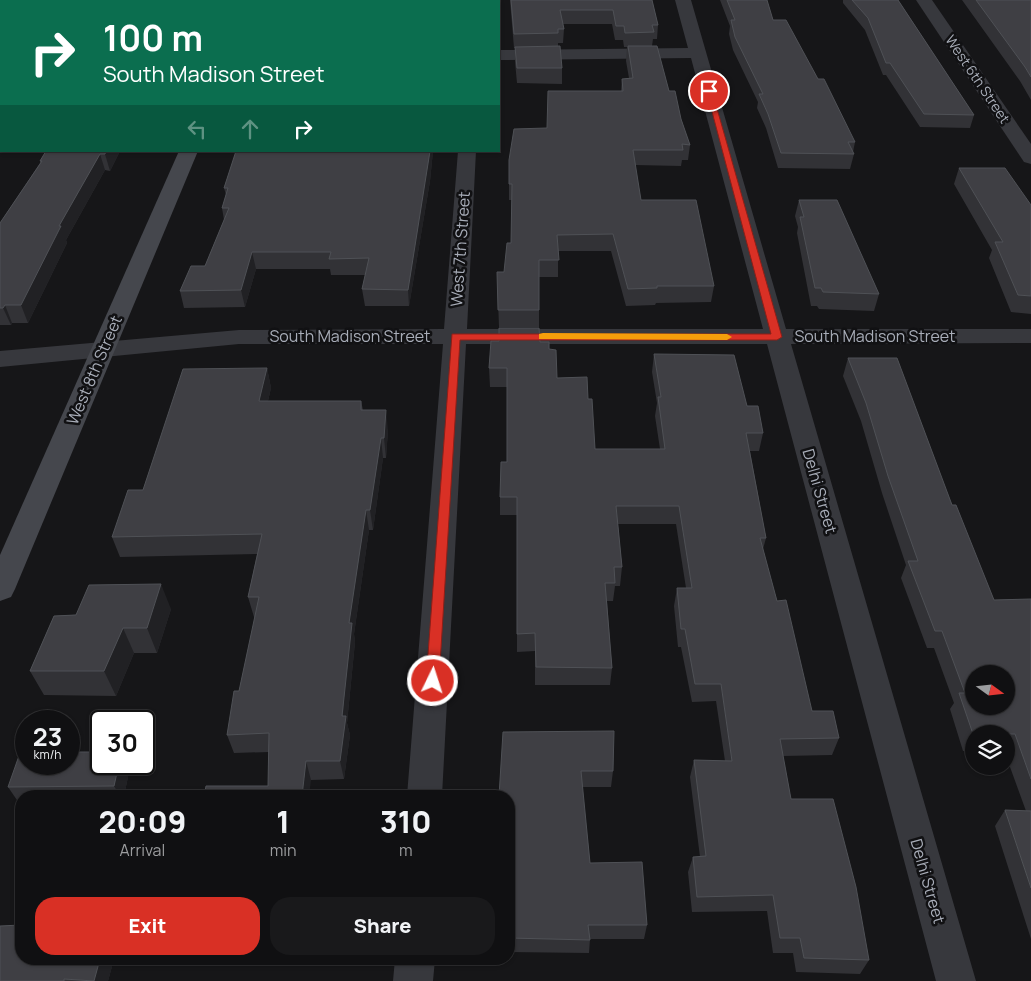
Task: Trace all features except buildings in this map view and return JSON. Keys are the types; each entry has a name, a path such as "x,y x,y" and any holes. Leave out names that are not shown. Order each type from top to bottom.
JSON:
{"street":[{"name":"Delhi Street","path":"683,0 956,981"},
{"name":"West 6th Street","path":"924,0 1031,158"},
{"path":"500,55 698,53"},
{"name":"West 8th Street","path":"0,589 189,152"},
{"name":"West 7th Street","path":"425,790 467,152"},
{"name":"South Madison Street","path":"0,358 239,337 1031,336"},
{"path":"413,981 414,965"}],"slow traffic":[{"path":"543,336 727,337"}],"route":[{"path":"433,681 455,336 777,337 709,91"}]}
